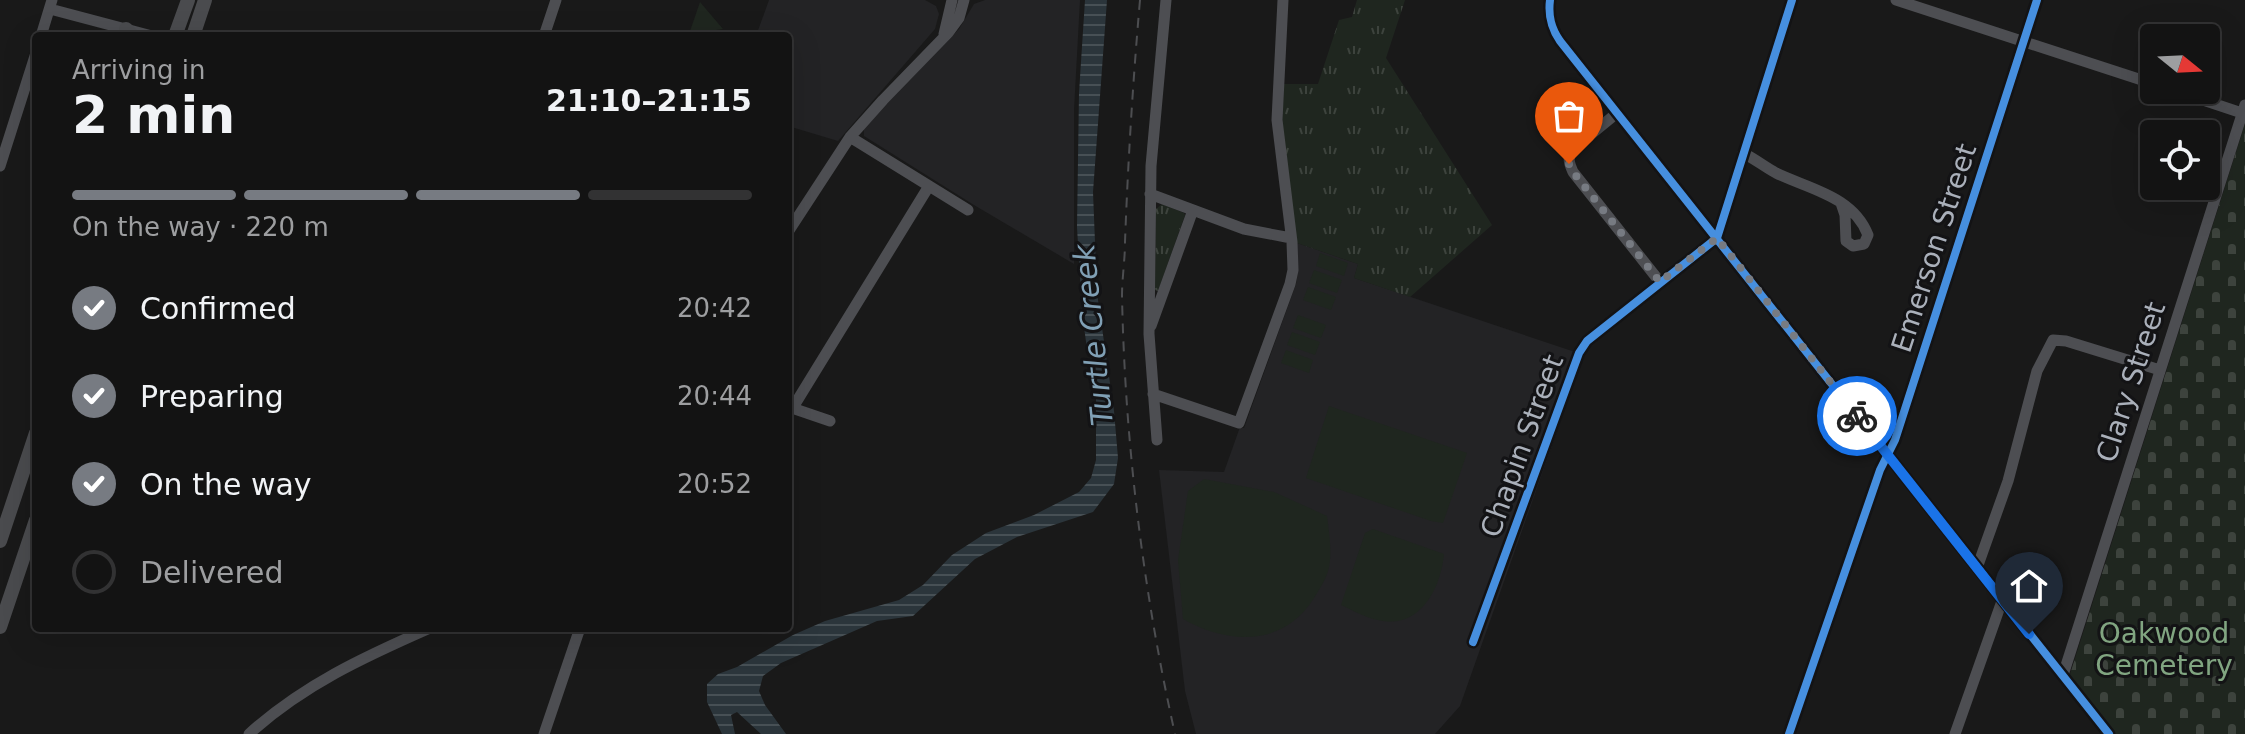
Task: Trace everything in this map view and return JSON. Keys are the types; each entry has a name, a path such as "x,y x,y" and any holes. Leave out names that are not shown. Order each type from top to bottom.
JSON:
{"main road":[{"path":"176,32 188,0"},
{"path":"194,32 205,0"},
{"path":"0,541 32,445"},
{"path":"0,627 32,532"}],"street":[{"path":"545,32 556,0"},
{"path":"942,39 952,0"},
{"path":"792,226 850,137 956,23 964,0"},
{"path":"1157,440 1149,334 1150,194 1166,0"},
{"path":"1153,394 1239,423 1290,284 1293,270 1291,238 1277,120 1283,0"},
{"path":"1717,238 1792,0"},
{"path":"1896,0 2140,79"},
{"name":"Emerson Street","path":"1789,734 1880,470 1895,440 2037,0"},
{"path":"42,32 51,4 130,32"},
{"path":"1550,5 1553,30 1560,41 2109,734"},
{"path":"0,166 32,66"},
{"path":"2220,103 2244,110"},
{"name":"Clary Street","path":"2063,675 2244,110"},
{"path":"1617,113 1573,149 1569,159 1573,172 1660,282"},
{"path":"850,137 968,210"},
{"path":"1743,153 1775,172 1835,197 1841,203"},
{"path":"792,405 929,186"},
{"path":"1150,194 1244,229 1291,238"},
{"path":"1149,334 1193,210"},
{"name":"Chapin Street","path":"1473,642 1579,353 1587,341 1717,238"},
{"path":"1977,568 2008,481 2037,371 2053,340 2066,341 2160,370"},
{"path":"792,409 830,421"},
{"path":"1955,734 2002,601"},
{"path":"249,734 319,681 422,632"},
{"path":"544,734 579,632"}],"shaded area":[{"path":"769,0 925,0 936,6 939,14 935,29 838,141 792,127 792,32 757,32"},
{"path":"985,0 1080,0 1074,110 1074,264 864,136 864,128 870,120 959,29 974,4"},
{"path":"1297,243 1358,264 1354,278 1584,355 1460,706 1435,734 1196,734 1185,691 1159,470 1224,472 1240,427 1244,428 1296,284"}],"green space":[{"path":"1357,0 1405,0 1386,58 1492,225 1410,297 1354,278 1358,264 1297,243 1282,125 1284,84 1318,84 1339,20 1352,17"},
{"path":"700,2 723,29 703,32 690,32"},
{"name":"Oakwood Cemetery","path":"2245,124 2245,734 2110,734 2070,675"},
{"path":"1162,204 1185,215 1158,291 1155,290 1156,209"},
{"path":"1320,253 1348,263 1344,276 1316,266"},
{"path":"1314,270 1342,280 1337,293 1309,283"},
{"path":"1308,287 1336,297 1331,310 1303,300"},
{"path":"1298,315 1326,325 1321,338 1293,328"},
{"path":"1292,332 1320,342 1315,355 1287,345"},
{"path":"1286,350 1313,360 1309,373 1281,363"},
{"path":"1329,406 1467,453 1443,523 1306,478"},
{"path":"1204,479 1274,492 1327,516 1330,551 1327,575 1314,598 1287,626 1254,637 1236,637 1201,628 1183,619 1178,560 1188,491"},
{"path":"1373,529 1444,554 1434,591 1419,611 1409,618 1377,620 1341,605 1365,533"}],"water":[{"name":"Turtle Creek","path":"1085,0 1107,0 1093,192 1097,293 1118,458 1114,484 1093,512 1017,537 975,559 913,616 877,621 781,663 763,676 759,691 786,734 761,734 737,712 731,715 735,734 722,734 707,702 707,684 718,674 825,621 899,600 923,585 952,555 986,533 1034,515 1079,492 1091,478 1096,460 1096,373 1087,349 1082,312 1077,227 1079,93"}],"railway":[{"path":"1140,0 1122,289 1124,351 1132,461 1145,571 1175,734"}],"cycle path":[{"path":"1550,0 1551,22 1560,41 2109,734"},
{"path":"1473,642 1579,353 1587,341 1717,238 1792,0"},
{"path":"1789,734 1880,470 1895,440 2037,0"}],"way so far":[{"path":"1569,164 1660,282 1717,238 1857,416"}],"route":[{"path":"1857,416 2029,634"}]}
